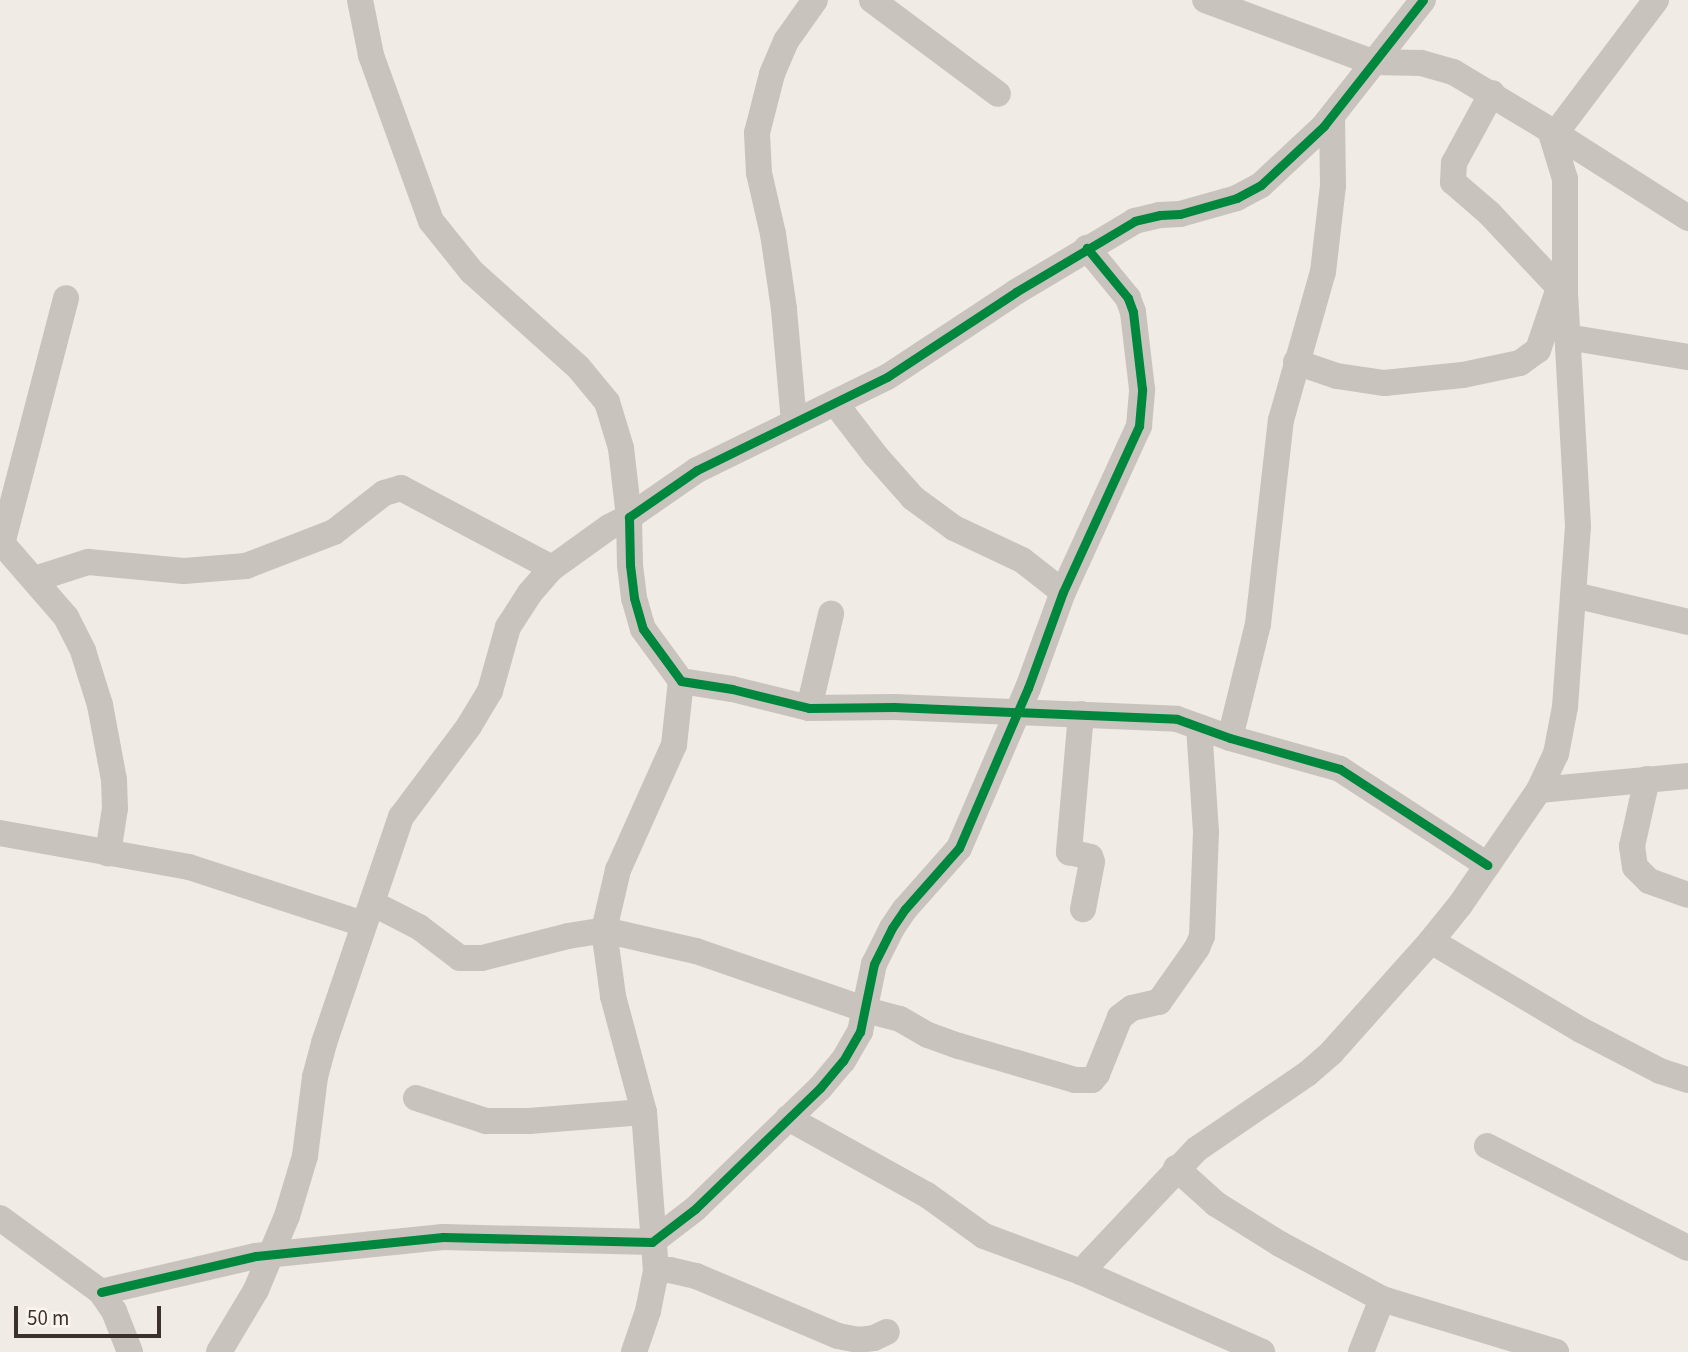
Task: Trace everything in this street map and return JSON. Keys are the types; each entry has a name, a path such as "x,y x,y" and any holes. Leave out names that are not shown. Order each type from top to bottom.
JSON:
{"street":[{"path":"360,0 371,55 431,221 472,272 578,368 607,402 621,448 633,587 643,629 681,681 674,745 618,870 604,930 613,996 644,1112 656,1271 648,1311 634,1352"},
{"path":"794,422 784,309 773,234 759,173 758,134 764,102 782,52 815,0"},
{"path":"872,0 998,94"},
{"path":"1205,0 1372,62 1405,62 1437,67 1492,93 1688,218"},
{"path":"219,1352 256,1290 305,1156 315,1077 367,913 401,817 469,726 489,691 508,627 552,568 697,470 835,403 921,357 1087,248 1135,221 1180,214 1250,192 1273,175 1332,117 1372,62 1423,0"},
{"path":"1552,132 1656,0"},
{"path":"1492,93 1454,163 1453,182 1489,213 1562,291"},
{"path":"1230,738 1258,624 1276,441 1296,362 1315,305 1330,229 1333,186 1332,117"},
{"path":"1081,1272 1176,1168 1227,1126 1319,1064 1431,941 1539,790 1556,754 1562,731 1578,526 1562,291 1565,179 1552,132"},
{"path":"101,1292 271,1255 450,1237 652,1242 695,1209 844,1061 860,1032 874,964 892,928 905,909 959,848 1028,688 1063,592 1139,426 1142,389 1133,312 1128,298 1087,248"},
{"path":"1296,362 1337,376 1384,383 1463,375 1520,363 1538,350 1562,291"},
{"path":"65,298 1,543 66,617 83,651 100,705 114,780 115,808 108,853"},
{"path":"1567,337 1688,357"},
{"path":"835,403 913,498 954,528 1022,561 1063,592"},
{"path":"35,579 88,562 184,571 246,566 334,532 384,493 401,488 552,568"},
{"path":"1574,595 1688,622"},
{"path":"809,708 831,614"},
{"path":"681,681 732,689 809,708 1016,711 1177,719 1230,738 1340,769 1487,865"},
{"path":"1082,714 1069,852 1090,857 1092,862 1083,909"},
{"path":"0,832 207,872 419,927 460,958 471,960 604,930 696,951 866,1010 900,1019 929,1035 960,1046 1075,1080 1092,1080 1097,1074 1120,1017 1132,1008 1158,1002 1197,948 1202,936 1206,831 1199,727"},
{"path":"1539,790 1688,776"},
{"path":"1647,779 1632,846 1635,867 1649,881 1688,895"},
{"path":"1431,941 1581,1030 1660,1071 1688,1080"},
{"path":"416,1098 486,1121 528,1121 644,1112"},
{"path":"788,1118 927,1195 984,1236 1081,1272 1262,1352"},
{"path":"1487,1146 1688,1248"},
{"path":"1176,1168 1216,1204 1280,1244 1382,1299 1547,1351"},
{"path":"0,1218 101,1292 114,1311 130,1352"},
{"path":"656,1271 670,1270 696,1276 838,1336 858,1340 874,1338 887,1332"},
{"path":"1361,1352 1382,1299"}],"cycle path":[{"path":"1423,0 1324,126 1261,185 1237,198 1180,214 1135,221 1016,292 887,377 697,470 629,517 630,565 634,598 643,629 681,681 732,689 809,708 894,707 1177,719 1230,738 1340,769 1487,865"},
{"path":"101,1292 256,1256 443,1237 652,1242 695,1209 820,1088 843,1061 860,1032 874,964 892,928 905,909 959,848 1028,688 1063,592 1139,426 1142,389 1133,312 1128,298 1087,248"}]}
